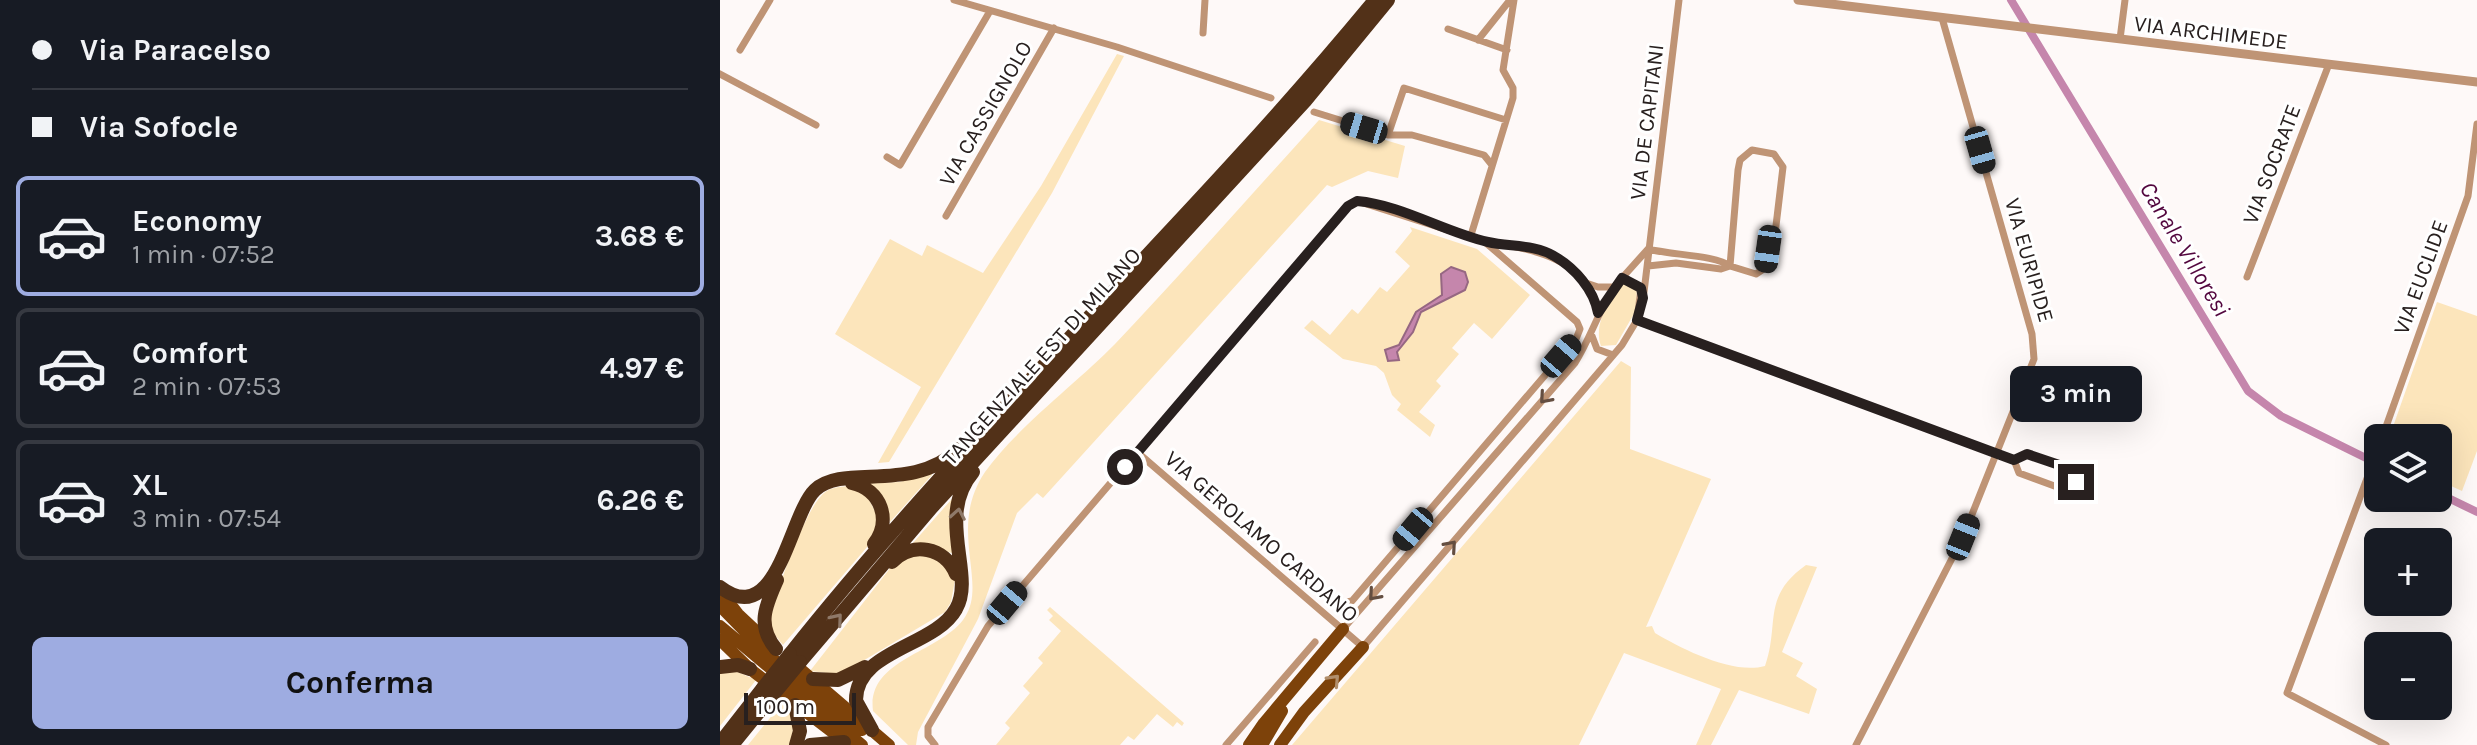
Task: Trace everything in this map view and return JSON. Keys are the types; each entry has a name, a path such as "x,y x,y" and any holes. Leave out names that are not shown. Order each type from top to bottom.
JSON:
{"highway":[{"name":"TANGENZIALE EST DI MILANO","path":"789,655 873,575 1009,414 1375,0"},
{"name":"TANGENZIALE EST DI MILANO","path":"732,745 789,655 845,588 1305,101 1388,0"},
{"path":"720,589 743,596 768,586 808,498 824,484 842,479 901,476 929,468 952,456 985,422 1009,414"},
{"path":"872,730 858,708 858,683 871,668 942,624 957,608 963,590 955,536 959,504 967,480 1009,414"},
{"path":"789,655 766,635 763,614 809,506 824,489 849,482 873,493 882,509 883,521 878,539 850,573 845,588"},
{"path":"813,679 831,681 856,673 944,618 957,595 957,576 951,564 927,549 904,552 886,569 873,575"},
{"path":"720,667 738,665 750,669"},
{"name":"TANGENZIALE EST DI MILANO","path":"720,743 768,692"},
{"path":"795,705 800,731 796,745"},
{"path":"810,745 846,743"}],"main road":[{"path":"720,589 738,614 789,655 889,745"},
{"path":"720,606 769,656 880,745"},
{"path":"720,626 784,683 862,745"},
{"path":"1249,745 1343,629"},
{"path":"720,640 750,669 846,743"},
{"path":"1269,745 1304,712 1363,647"},
{"path":"1262,745 1292,690"},
{"path":"1280,745 1304,712"}],"street":[{"path":"740,50 770,0"},
{"path":"954,0 1054,28 1271,98"},
{"path":"1203,33 1205,0"},
{"path":"1478,40 1512,0"},
{"path":"1471,235 1513,98 1513,88 1503,70 1512,0"},
{"name":"VIA DE CAPITANI","path":"1363,647 1613,355 1637,320 1648,266 1679,0"},
{"name":"VIA ARCHIMEDE","path":"1798,0 2477,82"},
{"path":"2120,39 2125,0"},
{"path":"887,157 900,165 990,11"},
{"name":"VIA EURIPIDE","path":"1856,745 1963,537 2034,359 2032,334 1942,18"},
{"name":"VIA CASSIGNOLO","path":"946,216 1054,28"},
{"path":"1448,29 1507,50"},
{"name":"VIA SOCRATE","path":"2247,277 2329,64"},
{"path":"720,74 816,125"},
{"path":"1388,135 1404,88 1506,120"},
{"path":"1314,112 1388,135 1428,139 1484,155 1492,165"},
{"name":"VIA EUCLIDE","path":"2387,424 2468,196 2477,124"},
{"path":"1730,266 1738,170 1740,160 1752,150 1774,154 1783,167 1775,234"},
{"path":"935,745 928,736 928,727 988,626 1348,206 1357,201 1485,242 1577,322 1580,329 1576,339 1352,601 1346,602"},
{"path":"1485,242 1555,256 1584,282 1595,298 1598,313"},
{"path":"1343,629 1570,369 1592,336 1598,313 1614,287 1648,249 1673,256 1722,260 1730,266 1756,274 1765,268 1768,249"},
{"path":"1648,266 1676,263 1721,269 1730,266"},
{"path":"1622,278 1641,288 1643,298"},
{"path":"1584,282 1598,287 1614,287"},
{"path":"1637,320 1997,453 2014,460 2019,473 2068,491 2076,482 2074,470 2027,454 2014,460"},
{"path":"1592,336 1597,349 1613,355"},
{"name":"VIA GEROLAMO CARDANO","path":"1137,452 1363,647"},
{"path":"2364,488 2287,693 2386,745"},
{"path":"1226,745 1315,642"}],"shaded area":[{"path":"1117,54 1124,56 1052,193 889,462 878,463 921,387 835,334 890,239 922,256 927,245 983,273 1041,186"},
{"path":"1319,120 1405,146 1398,178 1368,171 1332,187 1327,185 1043,498 1037,493 1017,513 978,619 918,732 916,745 908,745 873,711 874,693 881,679 893,667 940,639 965,617 971,603 972,587 969,513 974,493 985,472 1029,423 1115,344"},
{"path":"1410,227 1477,249 1530,295 1492,339 1474,323 1452,348 1459,354 1436,381 1441,386 1419,412 1435,425 1430,437 1397,410 1401,404 1392,395 1384,373 1376,366 1343,359 1304,328 1312,320 1330,335 1352,309 1358,314 1380,287 1387,292 1410,266 1395,252 1412,231"},
{"path":"1451,267 1465,272 1468,282 1465,290 1421,312 1413,332 1397,352 1399,360 1388,361 1385,350 1399,345 1416,312 1442,295 1441,274"},
{"path":"1628,282 1637,289 1635,312 1616,345 1601,346 1599,329 1604,313 1622,284"},
{"path":"2437,302 2477,316 2477,451 2462,491 2452,486 2452,424 2394,424"},
{"path":"1621,361 1631,367 1630,449 1711,479 1646,627 1652,626 1655,633 1679,646 1723,664 1752,668 1765,666 1774,612 1783,588 1806,565 1817,567 1782,652 1803,663 1796,676 1817,689 1809,714 1739,690 1711,745 1696,745 1721,689 1624,653 1579,745 1292,745"},
{"path":"932,473 890,522 887,509 869,483 899,482"},
{"path":"848,486 865,492 878,517 874,539 783,645 769,628 790,557 807,517 824,493"},
{"path":"958,492 952,553 913,543"},
{"path":"919,552 942,560 955,580 951,602 945,612 851,668 835,674 810,671 891,567"},
{"path":"1050,607 1184,723 1182,726 1177,722 1173,727 1157,714 1134,740 1128,736 1120,745 996,745 1010,728 1005,723 1030,693 1023,686 1043,663 1038,658 1061,631 1049,620 1053,616 1047,610"},
{"path":"731,669 756,680 720,726 720,673"},
{"path":"783,702 793,722 791,745 748,745"}],"waterway":[{"name":"Canale Villoresi","path":"2011,0 2248,391 2281,416 2364,457"},
{"name":"Canale Villoresi","path":"2452,500 2477,512"}],"route":[{"path":"1125,467 1348,206 1357,201 1485,242 1555,256 1584,282 1595,298 1598,313 1622,278 1633,281 1641,288 1643,298 1637,320 2014,460 2027,454 2074,470 2076,482"}]}
